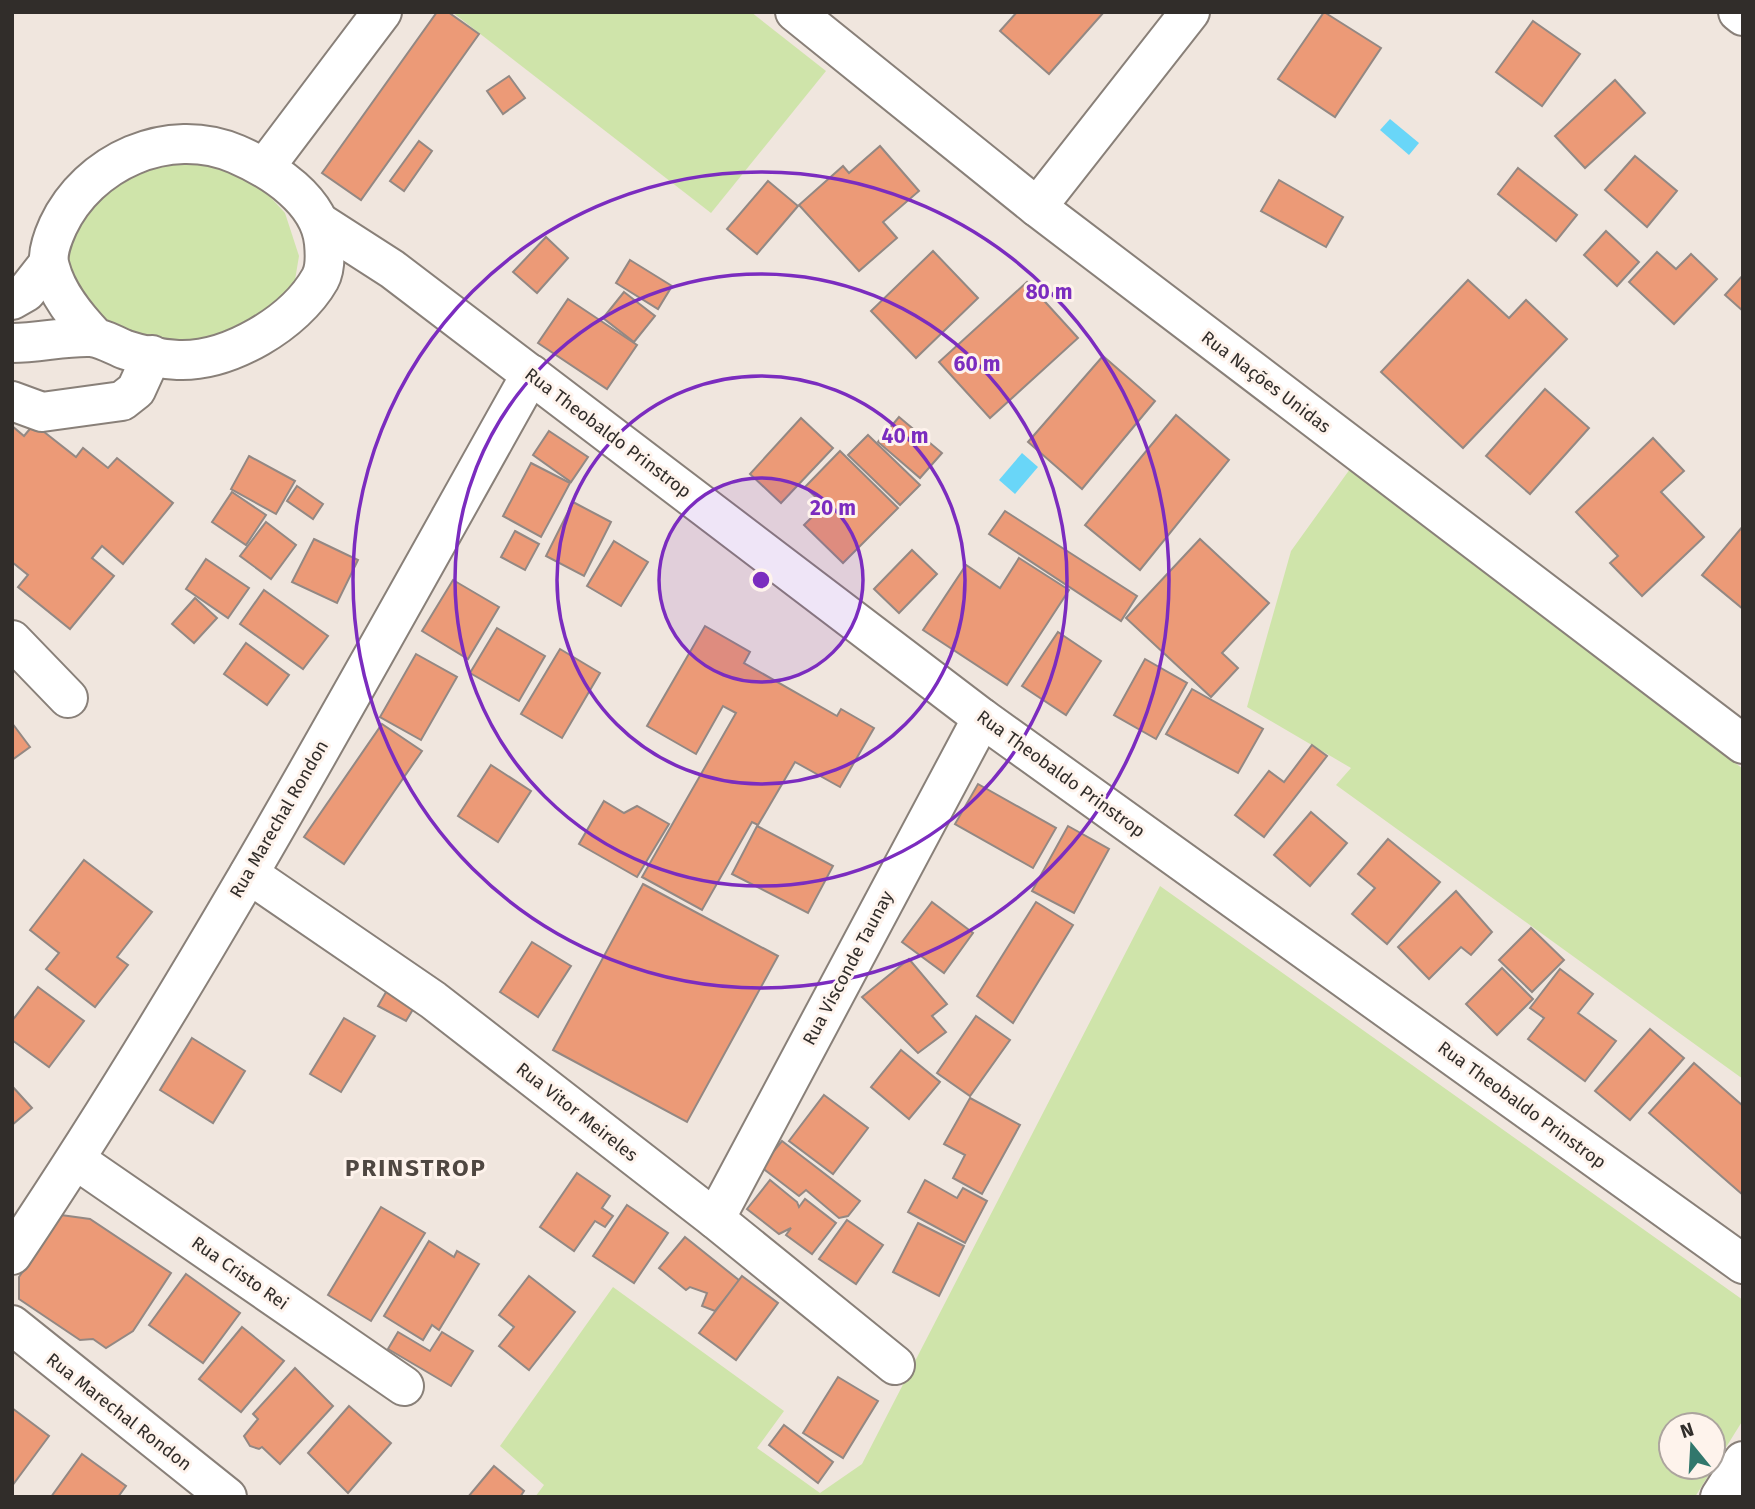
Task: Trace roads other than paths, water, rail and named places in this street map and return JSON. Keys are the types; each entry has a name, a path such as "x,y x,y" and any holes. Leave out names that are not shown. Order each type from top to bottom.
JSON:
{"street":[{"path":"265,167 382,12"},
{"name":"Rua Nações Unidas","path":"796,12 1037,207 1743,744"},
{"path":"1037,207 1190,12"},
{"path":"1738,12 1743,16"},
{"name":"Rua Theobaldo Prinstrop","path":"12,300 26,292 48,264 53,236 66,208 93,176 130,155 164,147 199,145 232,153 265,167 307,204 322,224 391,269 982,718 1743,1264"},
{"path":"12,343 95,337 128,351 179,360 214,355 255,338 285,319 321,277 325,252 322,224"},
{"path":"48,264 64,299 95,337"},
{"path":"321,277 391,269"},
{"path":"12,401 42,412 122,401 136,390 152,355"},
{"name":"Rua Marechal Rondon","path":"12,1255 76,1160 249,874 531,374"},
{"path":"12,640 68,698"},
{"name":"Rua Visconde Taunay","path":"715,1219 982,718"},
{"name":"Rua Vitor Meireles","path":"249,874 433,1000 715,1219 895,1365"},
{"name":"Rua Cristo Rei","path":"76,1160 404,1386"},
{"name":"Rua Marechal Rondon","path":"12,1325 227,1497"},
{"path":"1720,1497 1743,1461"}],"water":[{"path":"1390,119 1419,143 1409,155 1380,130"},
{"path":"1022,453 1038,467 1015,494 999,480"}],"district":[{"name":"PRINSTROP","path":"416,1168"}]}
